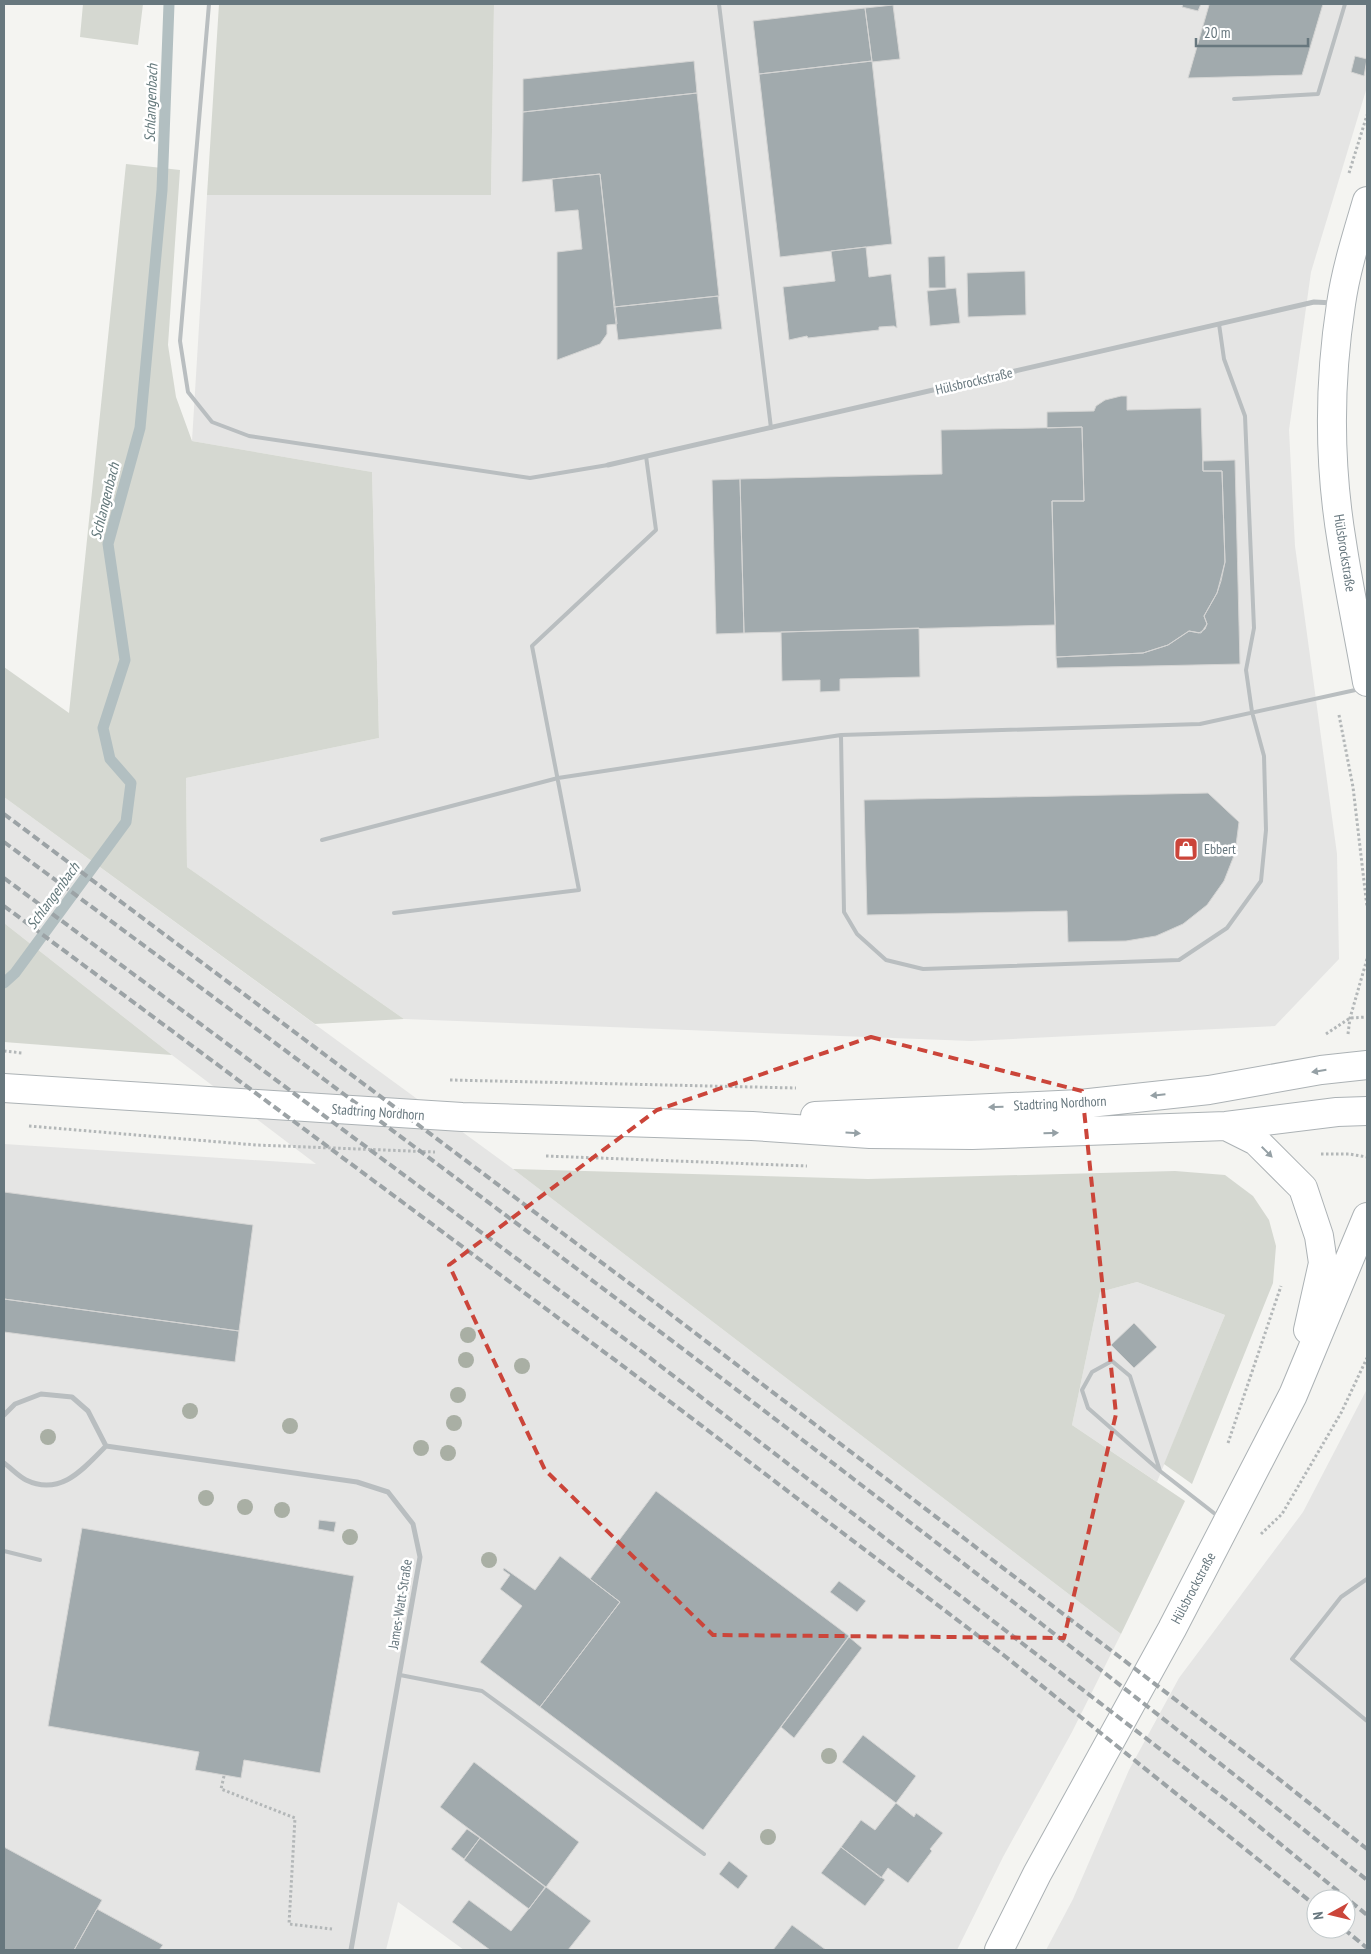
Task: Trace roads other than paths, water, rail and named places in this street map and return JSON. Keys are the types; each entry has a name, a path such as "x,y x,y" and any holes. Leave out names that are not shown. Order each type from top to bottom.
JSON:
{"main road":[{"name":"Hülsbrockstraße","path":"1367,201 1354,245 1341,303 1334,382 1336,485 1342,542 1367,682"},
{"name":"Stadtring Nordhorn","path":"752,1126 803,1116 1080,1104 1209,1090 1321,1070 1367,1065"},
{"name":"Stadtring Nordhorn","path":"4,1088 462,1117 752,1126 870,1134 972,1135 1226,1126 1337,1112 1367,1111"},
{"name":"Stadtring Nordhorn","path":"1226,1126 1256,1141 1303,1188 1319,1236 1323,1262 1294,1395"},
{"name":"Hülsbrockstraße","path":"999,1950 1037,1874 1172,1629 1294,1395 1367,1217"}],"street":[{"name":"Hülsbrockstraße","path":"608,465 1314,302 1341,303"},
{"path":"4,1414 15,1404 41,1394 72,1397 88,1411 106,1446 74,1479 49,1485 26,1480 4,1463"},
{"name":"James-Watt-Straße","path":"106,1446 357,1482 388,1492 413,1524 420,1557 351,1950"}],"lane":[{"path":"209,4 180,341 188,392 212,422 248,436 530,478 608,465"},
{"path":"719,4 771,428"},
{"path":"1234,99 1318,94 1344,4"},
{"path":"841,735 844,912 857,934 886,960 924,969 1179,960 1227,928 1261,881 1266,830 1264,756 1252,712 1246,670 1254,628 1245,416 1224,359 1219,324"},
{"path":"394,913 579,890 532,646 656,530 646,456"},
{"path":"322,840 558,778 841,735 1200,724 1367,687"},
{"path":"1160,1471 1130,1376 1112,1360 1092,1372 1082,1390 1088,1408 1160,1471 1227,1523"},
{"path":"4,1551 40,1560"},
{"path":"1367,1579 1341,1597 1292,1659 1367,1721"},
{"path":"400,1675 482,1691 704,1854"}],"waterway":[{"name":"Schlangenbach","path":"4,983 15,973 126,822 131,783 110,759 103,728 125,660 108,544 140,428 162,190 169,4"}],"railway":[{"path":"4,814 669,1313 1265,1768 1367,1849"},
{"path":"4,842 348,1097 861,1485 1030,1615 1367,1880"},
{"path":"4,878 641,1351 1233,1805 1367,1915"},
{"path":"4,906 627,1369 1006,1657 1306,1898"},
{"path":"1356,1939 1367,1948"}],"place":[{"name":"Ebbert","path":"1186,849"}]}
